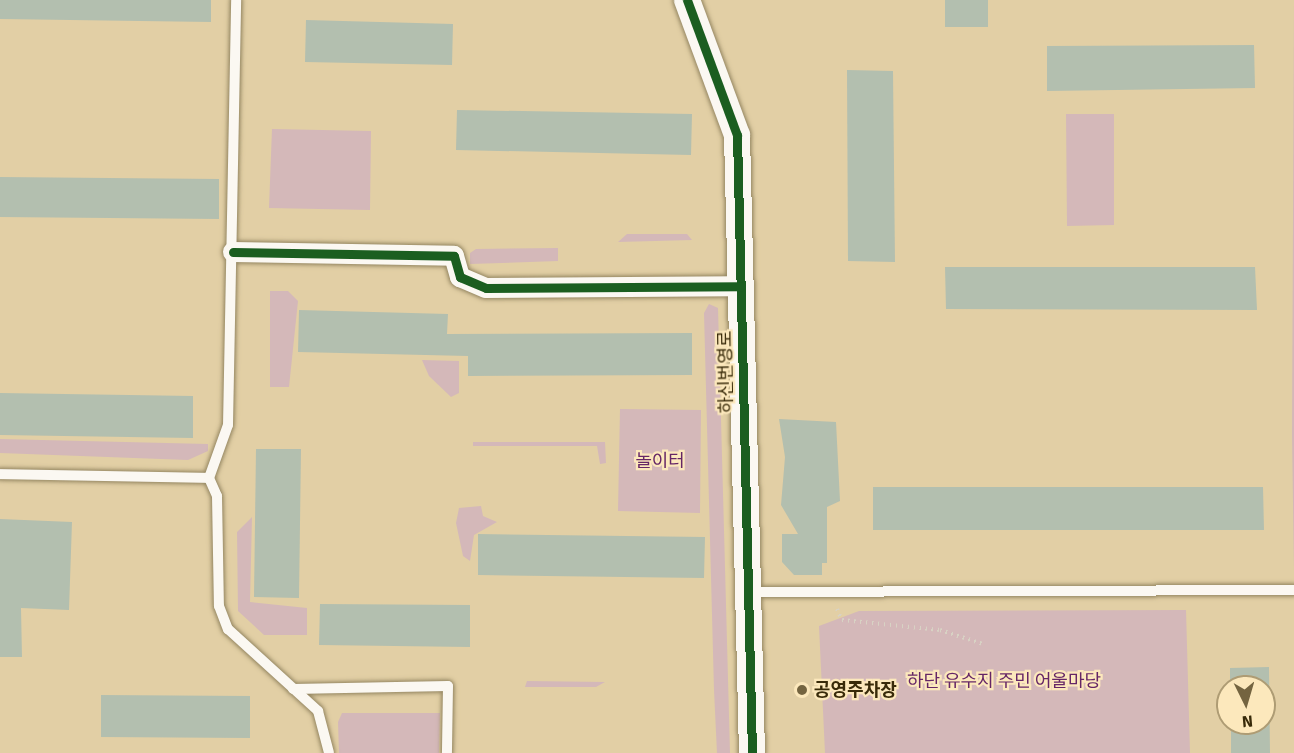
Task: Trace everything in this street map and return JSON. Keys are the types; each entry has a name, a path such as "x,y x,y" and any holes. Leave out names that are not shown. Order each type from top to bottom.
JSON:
{"street":[{"name":"하신번영로","path":"687,0 737,135 752,753"},
{"path":"233,252 454,256 460,277 486,288 741,286"}],"lane":[{"path":"236,0 228,425 209,478 217,496 219,606 228,629 318,711 329,753"},
{"path":"0,474 209,478"},
{"path":"747,592 1294,590"},
{"path":"293,689 448,686 447,753"}],"path":[{"path":"836,606 842,620 940,630 983,644"}],"green space":[{"path":"1294,0 1294,571 1292,435"},
{"path":"1066,114 1114,114 1114,225 1067,226"},
{"path":"272,129 371,131 370,210 269,208"},
{"path":"627,234 687,234 692,240 618,242"},
{"path":"558,248 558,261 470,264 470,253 476,249"},
{"path":"270,291 288,291 298,301 289,387 270,387"},
{"path":"709,304 718,308 730,753 717,753 714,690 704,313"},
{"path":"422,360 459,361 459,393 451,397 429,376"},
{"name":"놀이터","path":"620,409 701,410 700,513 618,511"},
{"path":"0,439 208,444 208,451 188,460 0,453"},
{"path":"473,442 605,442 606,463 600,464 597,446 473,446"},
{"path":"481,506 483,516 497,522 474,535 470,561 463,556 456,523 459,508"},
{"path":"252,517 250,602 307,608 307,635 264,635 238,611 237,532"},
{"name":"하단 유수지 주민 어울마당","path":"1186,610 1190,753 825,753 819,626 859,611"},
{"path":"527,681 605,682 596,687 525,687"},
{"path":"342,713 440,713 439,753 339,753 338,722"}],"building":[{"path":"0,0 211,0 211,22 0,19"},
{"path":"945,0 988,0 988,27 945,27"},
{"path":"306,20 453,24 452,65 305,62"},
{"path":"1254,45 1255,88 1047,91 1047,46"},
{"path":"847,70 893,71 895,262 848,261"},
{"path":"457,110 692,114 691,155 456,150"},
{"path":"0,177 219,179 219,219 0,217"},
{"path":"945,267 1255,267 1257,310 946,309"},
{"path":"299,310 448,314 447,334 692,333 692,375 468,376 468,356 298,352"},
{"path":"0,393 193,396 193,438 0,435"},
{"path":"779,419 836,422 840,501 827,507 827,563 822,563 822,575 794,575 782,562 782,534 798,534 781,505 785,457"},
{"path":"256,449 301,449 299,598 254,597"},
{"path":"873,487 1263,487 1264,530 873,530"},
{"path":"0,519 72,522 69,610 21,608 22,657 0,657"},
{"path":"478,534 705,537 704,578 478,575"},
{"path":"320,604 470,605 470,647 319,645"},
{"path":"1269,667 1269,675 1230,675 1230,668"},
{"path":"101,695 250,696 250,738 101,737"},
{"path":"1231,735 1270,735 1270,753 1231,753"}],"cycle path":[{"path":"687,0 737,135 752,753"},
{"path":"233,252 454,256 460,277 486,288 741,286"}],"place":[{"name":"공영주차장","path":"802,690"}]}
